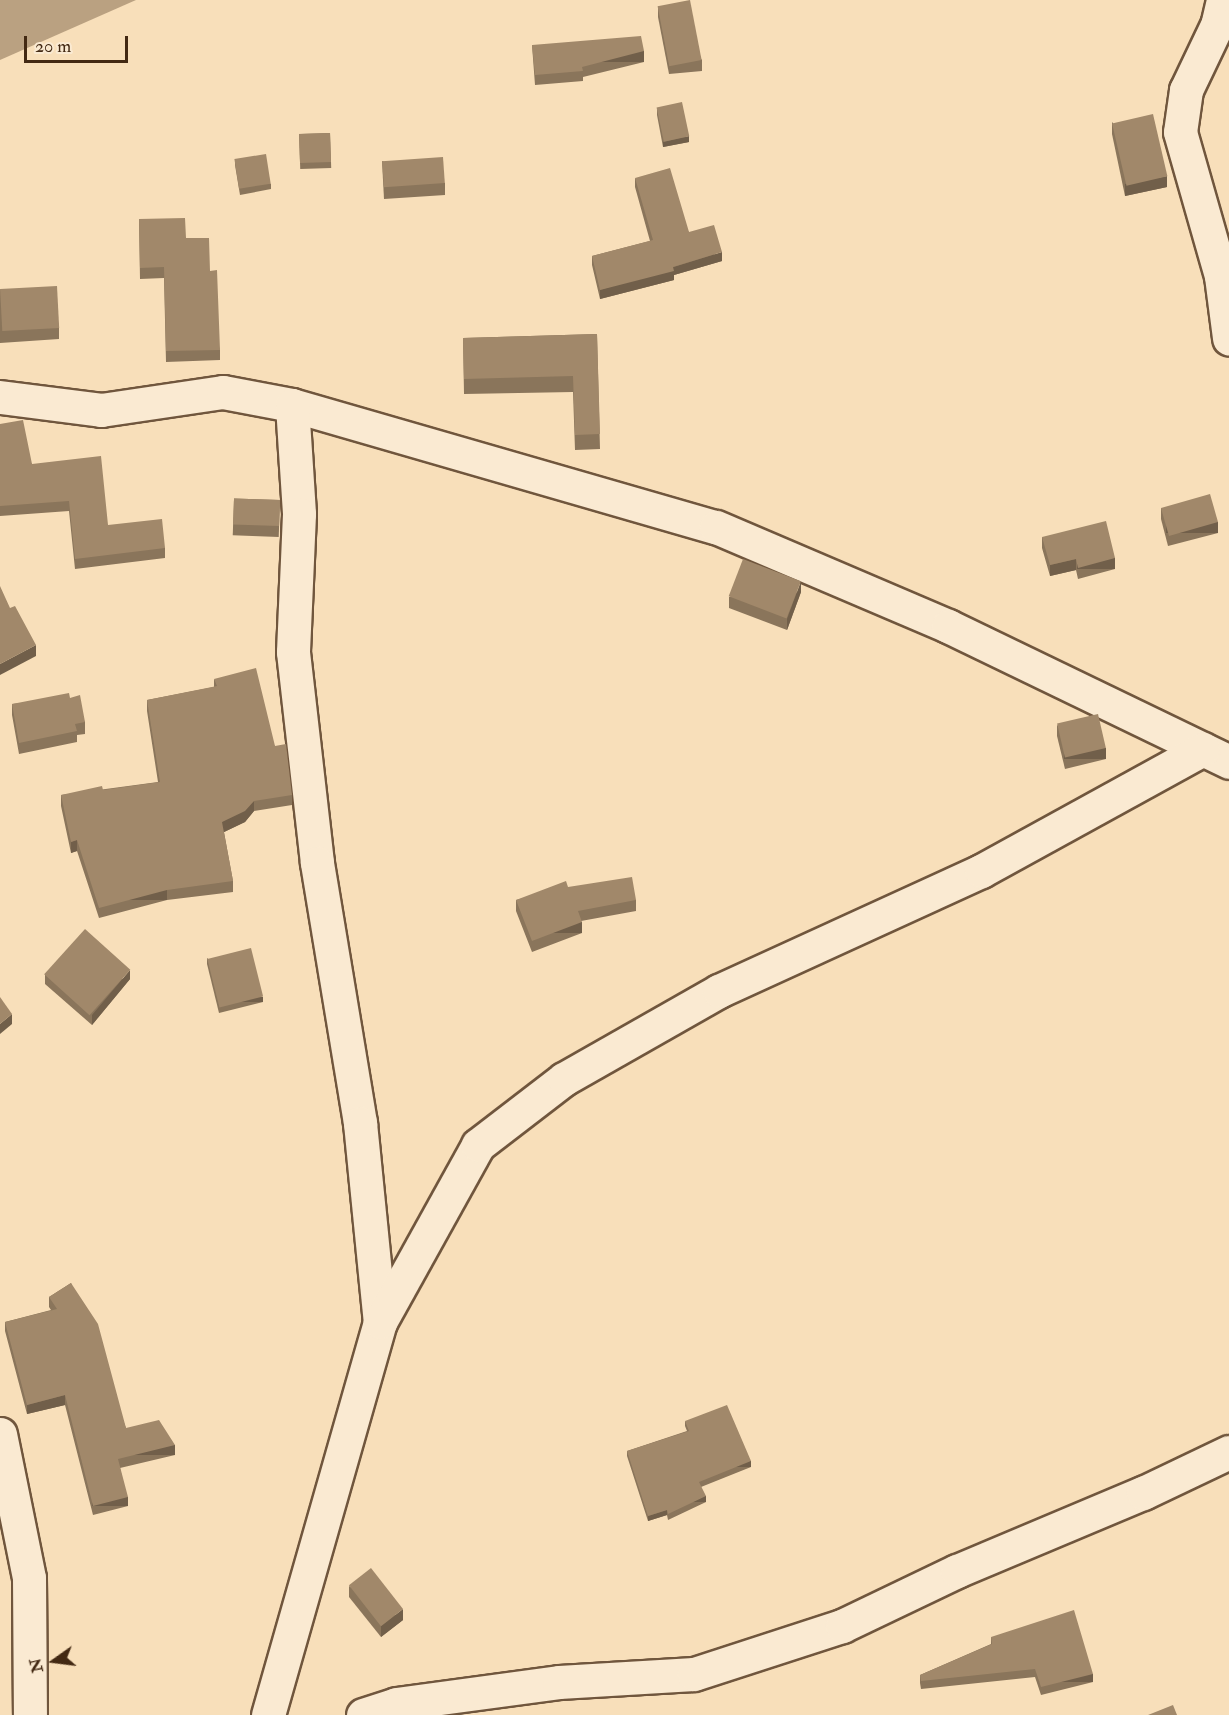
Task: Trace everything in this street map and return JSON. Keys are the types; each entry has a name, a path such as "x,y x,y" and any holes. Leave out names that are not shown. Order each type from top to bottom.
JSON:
{"lane":[{"path":"1223,0 1217,25 1186,90 1180,132 1221,276 1229,338"},
{"path":"0,397 101,410 223,392 292,405 716,527 948,626 1216,756"},
{"path":"292,405 299,514 293,652 316,863 360,1123 380,1322"},
{"path":"268,1715 380,1322 478,1145 564,1079 719,991 981,871 1216,756"},
{"path":"0,1434 29,1578 30,1715"},
{"path":"363,1715 396,1704 560,1682 694,1674 842,1626 957,1571 1143,1493 1229,1452"}],"shaded area":[{"path":"0,0 136,0 0,60"}],"building":[{"path":"690,0 702,60 669,66 658,6"},
{"path":"641,36 644,51 582,67 583,71 535,75 532,45"},
{"path":"682,102 689,136 664,142 657,107"},
{"path":"1153,114 1167,176 1126,186 1112,123"},
{"path":"330,133 331,162 300,163 299,134"},
{"path":"266,154 271,184 239,189 234,159"},
{"path":"443,157 445,183 384,187 382,161"},
{"path":"670,168 689,232 714,225 722,252 673,267 674,271 600,290 592,256 653,240 635,178"},
{"path":"185,218 186,238 209,238 210,271 217,270 220,350 166,351 164,267 140,268 139,219"},
{"path":"57,286 59,328 2,331 0,289"},
{"path":"597,334 600,434 575,435 573,376 464,379 463,338"},
{"path":"23,420 32,464 101,456 108,525 162,519 165,548 75,559 69,501 0,506 0,424"},
{"path":"1210,494 1218,522 1169,536 1161,508"},
{"path":"234,498 280,500 279,526 233,524"},
{"path":"1106,521 1115,558 1078,568 1076,559 1050,565 1042,537"},
{"path":"743,559 801,581 787,619 729,596"},
{"path":"0,586 10,608 15,606 36,645 0,664"},
{"path":"256,668 275,746 286,744 292,795 254,801 245,811 222,822 233,881 167,890 99,908 77,840 71,842 61,795 102,786 103,790 160,782 147,700 217,686 214,679"},
{"path":"69,693 70,698 80,695 85,722 75,724 77,731 19,743 12,704"},
{"path":"1098,714 1106,748 1065,758 1057,723"},
{"path":"632,877 636,900 578,911 582,922 532,941 516,900 566,881 568,887"},
{"path":"85,929 130,970 90,1015 44,974"},
{"path":"251,948 263,997 219,1007 207,959"},
{"path":"0,997 12,1014 0,1024"},
{"path":"71,1283 98,1324 126,1428 159,1420 175,1445 118,1459 128,1497 93,1506 65,1395 27,1405 5,1322 57,1309 49,1297"},
{"path":"727,1405 751,1461 699,1482 706,1496 668,1514 667,1510 648,1516 627,1451 689,1431 685,1421"},
{"path":"371,1568 403,1609 381,1626 349,1585"},
{"path":"1074,1610 1093,1674 1041,1687 1035,1669 921,1681 920,1675 992,1644 991,1637"},
{"path":"1173,1705 1177,1715 1148,1715"}]}
